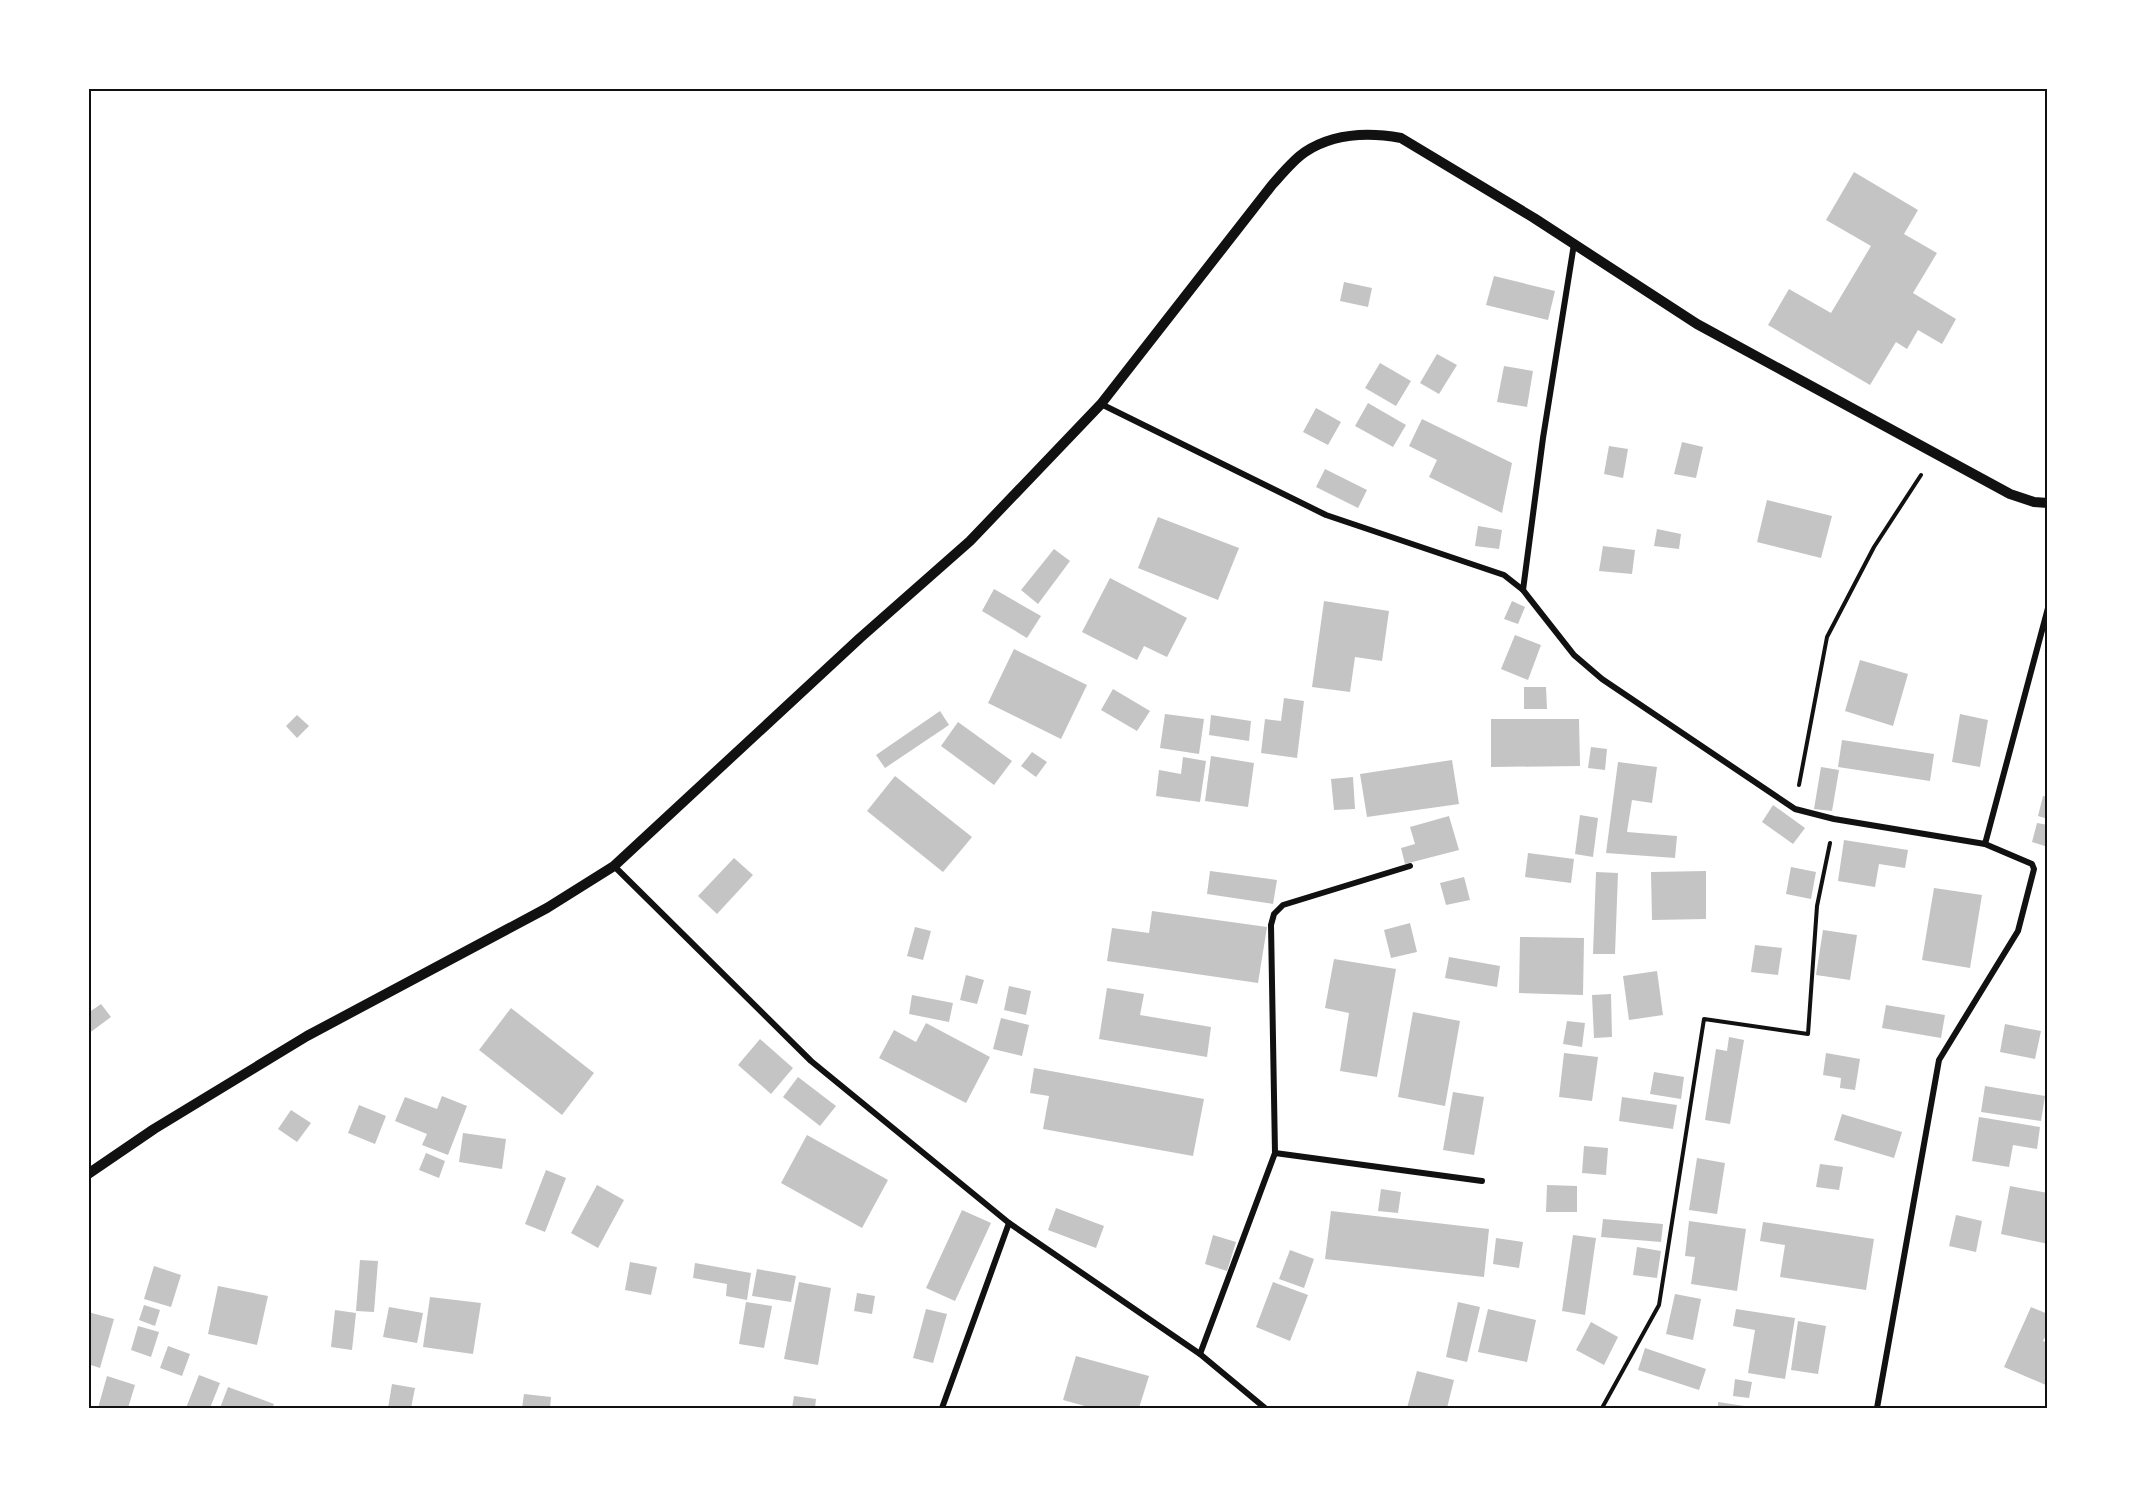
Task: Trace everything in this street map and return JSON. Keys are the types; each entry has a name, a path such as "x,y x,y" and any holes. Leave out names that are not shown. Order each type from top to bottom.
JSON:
{"street":[{"path":"88,1174 154,1129 307,1036 547,908 614,866 860,638 970,541 1101,404 1272,185 1304,152 1324,142 1346,136 1376,134 1401,138 1574,244 1697,324 2010,494 2034,502 2048,503"},
{"path":"1523,591 1543,438 1574,244"},
{"path":"1101,404 1326,514 1504,575 1523,591 1568,647 1602,679 1795,810 1834,819 1985,844 2032,864 2034,869 2018,931 1997,968 1948,1042 1940,1060 1877,1408"},
{"path":"1985,844 2048,608"},
{"path":"614,866 811,1060 1009,1223 1200,1354 1265,1408"},
{"path":"1200,1354 1275,1153 1271,925 1274,914 1283,904 1410,866"},
{"path":"1275,1153 1482,1181"},
{"path":"942,1408 1009,1223"}],"path":[{"path":"1795,810 1827,637 1874,547 1936,452"},
{"path":"1602,1408 1659,1305 1704,1019 1808,1034 1817,906 1834,819"}],"building":[{"path":"1854,172 1918,210 1904,234 1937,253 1913,293 1956,319 1942,344 1918,330 1907,349 1896,342 1870,385 1768,325 1789,289 1831,313 1871,246 1826,220"},
{"path":"1494,276 1555,291 1548,320 1486,305"},
{"path":"1344,282 1372,288 1368,307 1340,301"},
{"path":"1437,354 1457,365 1439,394 1420,383"},
{"path":"1380,363 1411,381 1396,406 1365,388"},
{"path":"1504,366 1533,371 1527,407 1497,402"},
{"path":"1368,403 1406,425 1393,447 1355,426"},
{"path":"1316,408 1341,422 1328,445 1303,432"},
{"path":"1422,419 1512,463 1502,513 1429,477 1437,460 1409,446"},
{"path":"1682,442 1703,447 1696,478 1674,474"},
{"path":"1609,446 1628,449 1623,478 1604,474"},
{"path":"1325,469 1367,490 1358,508 1316,487"},
{"path":"1767,500 1832,516 1821,558 1757,542"},
{"path":"1158,517 1239,548 1218,600 1138,568"},
{"path":"1478,526 1502,530 1499,549 1475,546"},
{"path":"1657,529 1681,534 1679,549 1654,546"},
{"path":"1603,546 1635,550 1632,574 1599,571"},
{"path":"1054,549 1070,561 1038,604 1021,590"},
{"path":"1110,578 1187,618 1167,657 1144,646 1137,660 1082,632"},
{"path":"994,589 1041,616 1027,638 982,611"},
{"path":"1324,601 1389,611 1382,661 1355,657 1350,692 1312,687"},
{"path":"1512,601 1525,607 1518,624 1504,619"},
{"path":"1515,635 1541,645 1528,680 1501,669"},
{"path":"1014,649 1087,685 1061,739 988,703"},
{"path":"1860,660 1908,674 1893,726 1845,711"},
{"path":"1524,687 1546,687 1547,709 1524,709"},
{"path":"1113,689 1150,711 1137,731 1101,710"},
{"path":"1284,698 1304,701 1297,758 1261,753 1265,719 1281,721"},
{"path":"940,711 949,725 885,768 876,755"},
{"path":"1165,714 1204,719 1199,754 1160,748"},
{"path":"1960,714 1988,720 1980,767 1952,762"},
{"path":"297,715 309,726 297,738 286,726"},
{"path":"1211,715 1251,721 1249,741 1209,735"},
{"path":"1491,719 1579,719 1580,766 1491,767"},
{"path":"958,722 1012,761 994,785 941,746"},
{"path":"1842,740 1934,754 1930,781 1838,767"},
{"path":"1591,747 1607,749 1605,770 1588,768"},
{"path":"1032,752 1047,762 1036,777 1021,766"},
{"path":"1211,756 1254,763 1248,807 1205,801"},
{"path":"1183,757 1206,761 1200,802 1156,796 1159,770 1181,774"},
{"path":"1452,760 1459,804 1367,817 1360,774"},
{"path":"1618,762 1657,767 1652,803 1632,800 1627,832 1677,836 1675,858 1606,853"},
{"path":"1821,767 1839,770 1832,811 1814,809"},
{"path":"895,776 972,837 943,872 867,811"},
{"path":"1353,777 1355,809 1334,810 1331,779"},
{"path":"2043,796 2048,797 2048,819 2038,816"},
{"path":"1773,805 1805,828 1793,844 1762,822"},
{"path":"1580,815 1598,818 1593,857 1575,854"},
{"path":"1449,816 1459,850 1405,864 1401,848 1415,844 1410,827"},
{"path":"2037,823 2048,825 2048,847 2032,842"},
{"path":"1844,840 1908,850 1905,868 1879,864 1875,887 1838,881"},
{"path":"1528,853 1574,859 1571,883 1525,877"},
{"path":"734,858 753,875 717,914 698,896"},
{"path":"1791,867 1816,872 1811,899 1786,894"},
{"path":"1210,871 1277,880 1273,904 1207,894"},
{"path":"1706,871 1706,919 1652,920 1651,872"},
{"path":"1596,872 1618,873 1615,954 1593,954"},
{"path":"1464,877 1470,900 1446,905 1440,883"},
{"path":"1934,888 1982,895 1970,968 1922,960"},
{"path":"1152,911 1267,927 1258,983 1107,961 1112,928 1149,933"},
{"path":"1410,923 1417,952 1391,958 1384,930"},
{"path":"915,927 931,931 923,960 907,956"},
{"path":"1823,930 1857,935 1850,980 1816,975"},
{"path":"1520,937 1584,938 1583,995 1519,993"},
{"path":"1755,945 1782,948 1778,975 1751,972"},
{"path":"1449,957 1500,966 1497,987 1445,978"},
{"path":"1334,959 1396,969 1377,1077 1340,1071 1349,1013 1325,1008"},
{"path":"1657,971 1663,1015 1629,1020 1623,976"},
{"path":"966,975 984,980 977,1004 960,1000"},
{"path":"1009,986 1031,991 1026,1015 1004,1010"},
{"path":"1107,988 1144,994 1140,1015 1211,1027 1207,1057 1099,1039"},
{"path":"1611,994 1612,1037 1594,1038 1592,995"},
{"path":"912,995 953,1003 949,1022 909,1014"},
{"path":"101,1004 111,1017 88,1034 88,1013"},
{"path":"1886,1005 1945,1015 1941,1038 1882,1028"},
{"path":"511,1008 594,1073 562,1115 479,1050"},
{"path":"1413,1012 1460,1021 1445,1106 1398,1097"},
{"path":"1001,1018 1029,1025 1022,1056 993,1049"},
{"path":"1567,1021 1585,1023 1582,1047 1563,1044"},
{"path":"926,1023 990,1057 966,1103 879,1058 894,1030 916,1042"},
{"path":"2005,1024 2041,1031 2035,1059 2000,1052"},
{"path":"1729,1037 1744,1040 1730,1124 1705,1120 1716,1049 1727,1051"},
{"path":"760,1039 793,1068 771,1094 738,1065"},
{"path":"1564,1053 1598,1057 1592,1101 1559,1097"},
{"path":"1826,1053 1860,1059 1855,1090 1840,1088 1841,1078 1823,1075"},
{"path":"1034,1068 1204,1099 1193,1156 1043,1129 1049,1096 1030,1093"},
{"path":"1654,1072 1684,1077 1681,1099 1650,1094"},
{"path":"798,1077 836,1106 820,1126 783,1097"},
{"path":"1985,1086 2045,1096 2041,1121 1981,1112"},
{"path":"1453,1092 1484,1097 1474,1155 1443,1150"},
{"path":"442,1096 467,1106 448,1155 422,1145 427,1134 395,1121 405,1097 437,1109"},
{"path":"1622,1097 1677,1105 1673,1129 1619,1121"},
{"path":"359,1105 386,1116 375,1144 348,1133"},
{"path":"291,1110 311,1123 297,1142 278,1129"},
{"path":"1842,1114 1902,1132 1894,1158 1834,1140"},
{"path":"1979,1117 2040,1127 2037,1149 2013,1145 2009,1167 1972,1161"},
{"path":"463,1133 506,1139 502,1169 459,1162"},
{"path":"807,1135 888,1180 862,1228 781,1183"},
{"path":"1584,1146 1608,1148 1606,1175 1582,1173"},
{"path":"426,1153 445,1161 439,1178 419,1170"},
{"path":"1697,1158 1725,1163 1717,1214 1689,1210"},
{"path":"1820,1164 1843,1167 1839,1190 1816,1187"},
{"path":"546,1170 566,1178 545,1232 525,1224"},
{"path":"597,1185 624,1200 598,1248 571,1233"},
{"path":"1547,1185 1577,1186 1577,1212 1546,1212"},
{"path":"2010,1186 2048,1193 2048,1244 2001,1234"},
{"path":"1381,1189 1401,1192 1398,1213 1378,1211"},
{"path":"1056,1208 1104,1226 1096,1248 1048,1230"},
{"path":"962,1210 991,1223 955,1301 926,1288"},
{"path":"1331,1211 1489,1229 1484,1277 1325,1259"},
{"path":"1956,1215 1982,1221 1976,1252 1949,1246"},
{"path":"1603,1219 1663,1224 1661,1242 1601,1237"},
{"path":"1689,1221 1746,1229 1737,1291 1691,1284 1695,1257 1685,1256"},
{"path":"1763,1222 1874,1239 1866,1290 1780,1277 1785,1245 1760,1241"},
{"path":"1213,1235 1236,1242 1227,1271 1205,1264"},
{"path":"1573,1235 1596,1238 1585,1315 1562,1311"},
{"path":"1496,1238 1523,1242 1519,1268 1493,1264"},
{"path":"1637,1247 1661,1251 1657,1278 1633,1275"},
{"path":"1290,1250 1314,1259 1304,1288 1279,1279"},
{"path":"360,1260 378,1261 374,1312 356,1311"},
{"path":"630,1262 657,1267 651,1295 625,1290"},
{"path":"695,1263 751,1273 747,1300 726,1296 727,1284 693,1278"},
{"path":"154,1266 181,1275 171,1307 144,1299"},
{"path":"757,1269 796,1276 791,1302 752,1296"},
{"path":"799,1282 831,1288 818,1365 784,1359"},
{"path":"1273,1282 1308,1295 1290,1341 1256,1327"},
{"path":"218,1286 268,1296 257,1345 208,1334"},
{"path":"857,1293 875,1296 872,1314 854,1311"},
{"path":"1675,1294 1701,1299 1693,1340 1666,1334"},
{"path":"430,1297 481,1303 473,1354 423,1347"},
{"path":"746,1302 772,1306 764,1348 739,1344"},
{"path":"1458,1302 1480,1307 1467,1362 1446,1357"},
{"path":"144,1305 160,1310 155,1326 139,1320"},
{"path":"389,1307 423,1313 417,1343 383,1337"},
{"path":"2031,1307 2048,1314 2048,1331 2043,1341 2048,1343 2048,1386 2004,1367"},
{"path":"926,1309 947,1314 933,1363 913,1358"},
{"path":"1488,1309 1536,1320 1527,1362 1478,1352"},
{"path":"1736,1309 1795,1318 1785,1379 1748,1373 1755,1330 1733,1326"},
{"path":"335,1310 356,1313 352,1350 331,1347"},
{"path":"88,1312 114,1319 100,1368 88,1364"},
{"path":"1798,1321 1826,1326 1818,1374 1791,1370"},
{"path":"1591,1322 1618,1337 1604,1365 1576,1350"},
{"path":"138,1326 159,1332 151,1357 131,1350"},
{"path":"168,1346 190,1354 182,1376 160,1368"},
{"path":"1645,1348 1706,1369 1699,1390 1638,1370"},
{"path":"1076,1356 1149,1376 1139,1408 1092,1408 1063,1400"},
{"path":"1417,1371 1454,1380 1447,1408 1407,1408"},
{"path":"199,1375 220,1383 210,1408 186,1408"},
{"path":"107,1376 135,1385 128,1408 98,1408"},
{"path":"1735,1379 1752,1382 1749,1398 1733,1396"},
{"path":"392,1384 415,1388 411,1408 388,1408"},
{"path":"228,1387 274,1404 272,1408 220,1408"},
{"path":"524,1394 551,1397 550,1408 522,1408"},
{"path":"794,1396 816,1399 815,1408 792,1408"},
{"path":"1718,1402 1751,1407 1751,1408 1718,1408"}]}
